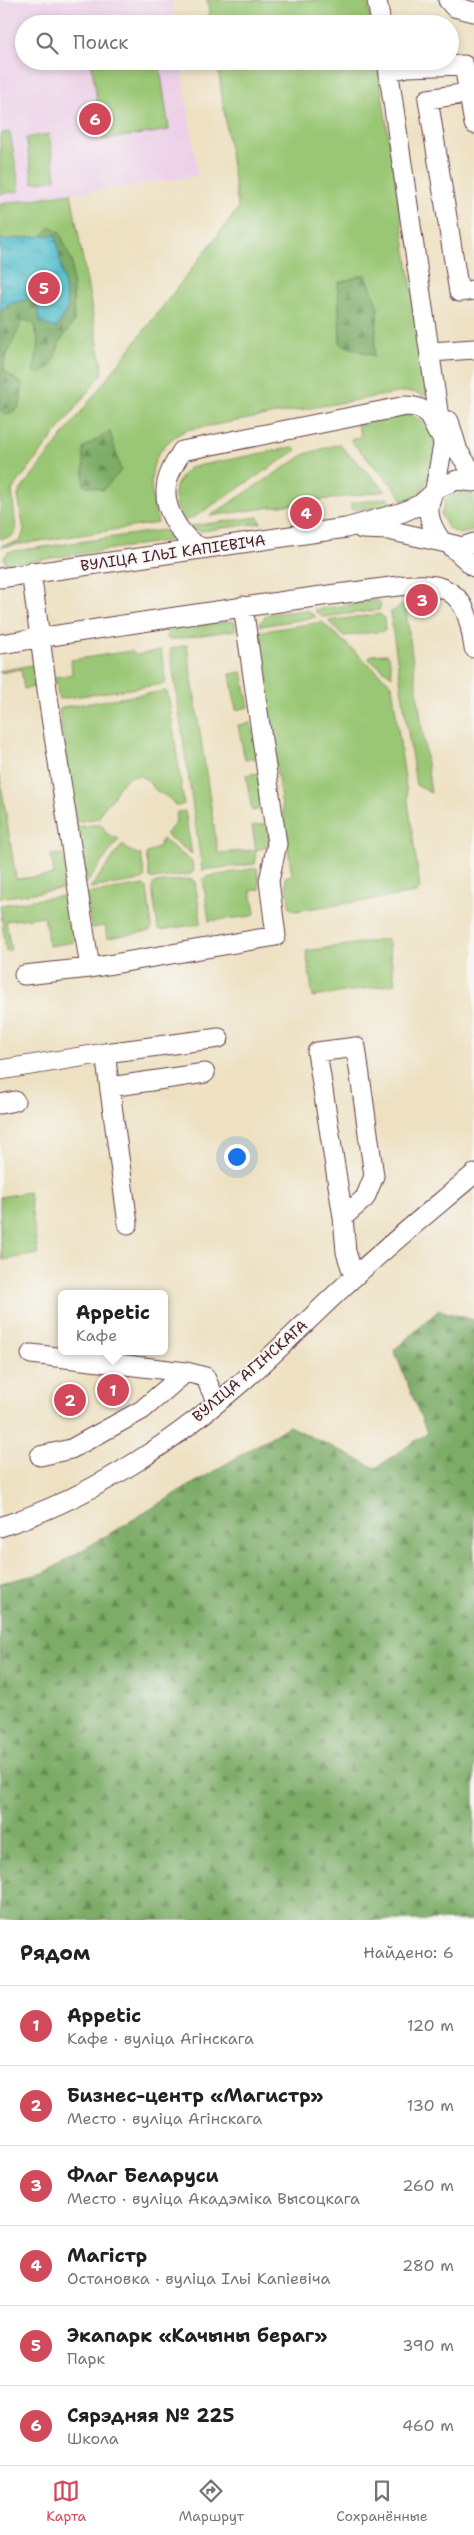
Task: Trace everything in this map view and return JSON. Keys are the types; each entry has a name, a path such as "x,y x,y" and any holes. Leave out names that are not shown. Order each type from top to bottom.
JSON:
{"street":[{"path":"377,0 380,15"},
{"path":"448,0 454,7 474,12"},
{"path":"459,65 464,65 474,124"},
{"path":"389,70 443,445 434,491 428,510 429,520 446,544 474,568"},
{"path":"469,93 428,99 459,292 474,290"},
{"path":"431,352 474,349"},
{"path":"431,352 440,374 451,432 458,451 474,475"},
{"path":"203,548 195,546 176,526 165,492 170,470 182,451 406,406 419,406 427,413 443,445"},
{"name":"ВУЛІЦА ІЛЬІ КАПІЕВІЧА","path":"0,578 31,572 346,528 404,512 420,504 434,491 457,480 474,482"},
{"name":"ВУЛІЦА ІЛЬІ КАПІЕВІЧА","path":"346,528 388,530 446,544"},
{"path":"446,544 462,547 474,543"},
{"path":"31,572 90,968"},
{"path":"0,644 243,606 403,586 437,586 450,592 464,608 469,618 474,648"},
{"path":"24,976 90,968 276,936 268,881 277,844 243,606"},
{"path":"0,1070 105,1053 219,1038"},
{"path":"343,1218 365,1198 374,1176 356,1048 317,1052 343,1218 346,1252 354,1277"},
{"path":"105,1053 128,1224"},
{"path":"110,1087 205,1073"},
{"name":"ВУЛІЦА АГІНСКАГА","path":"0,1527 63,1503 100,1484 157,1448 217,1403 354,1277 474,1174"},
{"path":"30,1354 186,1372 205,1377 217,1403"},
{"path":"40,1456 71,1449 142,1410 186,1372"}],"shaded area":[{"path":"0,0 172,0 174,15 15,15 15,70 182,70 198,176 0,204"}],"green space":[{"path":"207,0 367,0 370,15 210,15"},
{"path":"92,70 160,70 169,130 103,140"},
{"path":"218,70 378,70 428,394 425,396 413,392 402,392 186,430 173,438 163,448 156,458 152,470 152,495 158,523 2,547 2,545 20,542 24,530 18,496 20,491 238,209"},
{"path":"10,132 20,191 0,194 0,134"},
{"path":"49,134 56,179 33,183 26,138"},
{"path":"71,193 103,372 12,490 16,531 11,537 0,539 0,204"},
{"path":"51,226 60,233 72,262 74,322 61,340 52,364 41,374 33,371 39,344 34,323 23,320 5,359 4,371 23,385 20,407 7,415 0,411 0,313 8,304 26,300 49,273 48,290 40,322 56,329 68,307 56,236 41,237"},
{"path":"366,274 378,308 374,356 340,344 338,283"},
{"path":"409,414 428,427 432,434 435,449 434,459 424,486 413,500 404,504 399,493 350,440 361,436 357,424"},
{"path":"110,431 121,471 103,490 84,485 83,448"},
{"path":"339,444 386,491 210,516 305,454"},
{"path":"294,447 297,450 196,516 184,521 177,506 175,492 180,479 191,467"},
{"path":"461,491 474,495 474,531 460,534 449,529 441,515 446,499"},
{"path":"388,498 394,509 351,509 351,503"},
{"path":"258,517 261,523 201,531 193,530 190,526"},
{"path":"163,530 172,540 6,565 4,557 8,552"},
{"path":"377,600 381,603 379,610 323,617 314,610"},
{"path":"405,603 431,793 416,785 390,613"},
{"path":"306,610 316,617 261,626 259,623 268,614"},
{"path":"380,614 384,618 385,631 344,636 328,621"},
{"path":"235,622 236,630 169,640 166,636 169,630"},
{"path":"322,622 392,685 420,888 416,893 294,911 290,908 285,877 292,875 257,632"},
{"path":"187,645 218,853 256,850 255,864 202,870 170,649"},
{"path":"161,650 166,681 164,684 59,699 55,677 72,674 71,660 131,651 136,655"},
{"path":"386,654 389,656 392,676 369,659 371,655"},
{"path":"32,665 35,668 39,686 24,689 21,669 0,673 0,671"},
{"path":"242,672 249,707 236,710 230,674"},
{"path":"165,691 168,693 184,804 176,807 170,799 156,791 146,779 134,776 129,777 122,783 99,818 76,822 59,710 63,707"},
{"path":"251,723 258,758 245,760 238,725"},
{"path":"258,773 265,808 252,811 246,775"},
{"path":"0,776 16,879 54,875 51,855 63,854 68,888 0,898"},
{"path":"185,811 192,854 165,834 175,824 177,812"},
{"path":"101,824 107,834 119,839 85,885 76,827"},
{"path":"267,824 270,844 265,848 256,850 252,826"},
{"path":"163,839 192,862 194,871 191,874 153,879 150,877 146,854 157,848"},
{"path":"123,844 128,850 141,855 145,878 90,888"},
{"path":"257,868 260,889 251,891 255,913 253,916 209,921 203,879"},
{"path":"192,879 195,882 201,921 199,924 160,930 158,928 152,888 154,883"},
{"path":"144,885 147,888 152,928 150,931 107,938 105,926 91,928 86,894"},
{"path":"68,895 71,897 76,940 74,942 49,946 44,916 6,921 11,950 6,951 0,905"},
{"path":"388,939 395,984 313,997 306,951"},
{"path":"29,1192 38,1254 3,1260 0,1238 0,1197"},
{"path":"439,1310 474,1320 474,1920 0,1920 0,1583 44,1573 289,1426 376,1468 427,1433 394,1350"}],"water":[{"path":"56,235 68,307 56,329 40,322 37,305 48,290 49,274 26,300 8,304 0,313 0,240"}],"place":[{"name":"Сярэдняя № 225","path":"95,119"},
{"name":"Экапарк «Качыны бераг»","path":"44,288"},
{"name":"Магістр","path":"306,513"},
{"name":"Флаг Беларуси","path":"422,600"},
{"name":"Appetic","path":"113,1390"},
{"name":"Бизнес-центр «Магистр»","path":"70,1400"}]}
